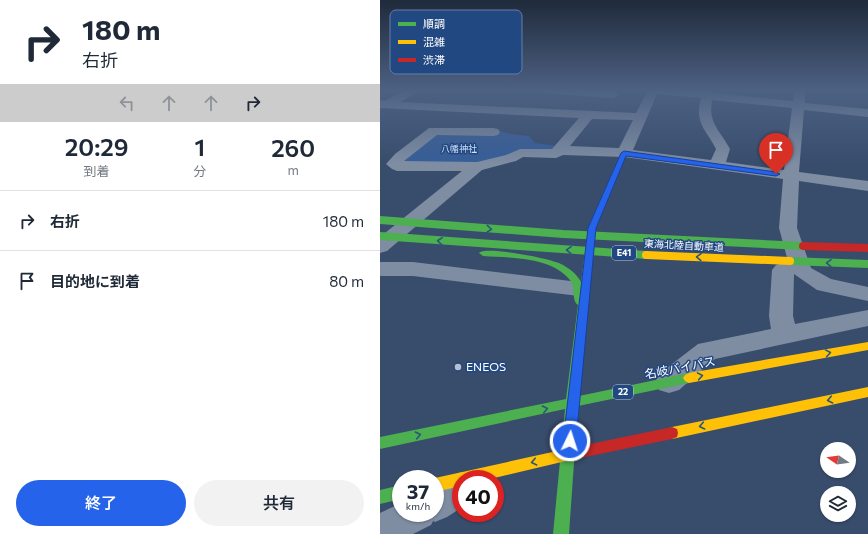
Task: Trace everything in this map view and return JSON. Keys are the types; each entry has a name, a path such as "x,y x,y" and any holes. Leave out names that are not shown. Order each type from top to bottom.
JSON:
{"main road":[{"path":"561,534 572,403 592,228 624,153"},
{"path":"380,212 592,228"},
{"name":"東海北陸自動車道","path":"380,220 507,230 659,239 868,248"},
{"path":"381,242 530,259 553,264 566,270 574,279 579,289 582,313"},
{"name":"東海北陸自動車道","path":"381,242 502,246 663,256 868,264"},
{"name":"名岐バイパス","path":"380,443 669,382 868,346"},
{"path":"504,472 568,454 868,392"},
{"path":"380,497 392,494"}],"street":[{"path":"493,132 434,131 400,157 394,164 397,166 477,166 510,158 520,153 556,154 590,115 641,117 624,153"},
{"path":"705,115 705,118 708,125 720,140 723,149 717,165"},
{"path":"785,335 781,316 793,270 788,228 791,176 798,115"},
{"path":"559,150 624,153 868,186"},
{"path":"381,242 418,215 477,166"},
{"path":"592,228 698,234 868,239"},
{"path":"589,254 620,256 695,266 868,273"},
{"path":"380,269 413,269 579,289"},
{"path":"793,270 825,285 868,294"},
{"path":"669,382 707,351 868,318"},
{"path":"380,531 400,522"}],"green space":[{"name":"八幡神社","path":"499,131 529,136 535,143 558,146 556,154 520,153 477,167 397,166 431,134"}],"traffic: fast":[{"path":"561,534 572,403 592,228 624,153"},
{"path":"380,220 563,234 803,246"},
{"path":"380,236 646,255"},
{"path":"483,253 532,258 556,265 566,270 576,280 580,302"},
{"path":"790,261 868,264"},
{"path":"380,443 689,378"},
{"path":"380,497 392,494"}],"traffic: slow":[{"path":"646,255 790,261"},
{"path":"689,378 868,346"},
{"path":"672,433 868,392"},
{"path":"444,483 566,455"}],"traffic: jam":[{"path":"803,246 868,248"},
{"path":"566,455 672,433"}],"place":[{"name":"ENEOS","path":"458,367"}],"route":[{"path":"570,441 572,403 592,228 624,153 776,174"}]}
